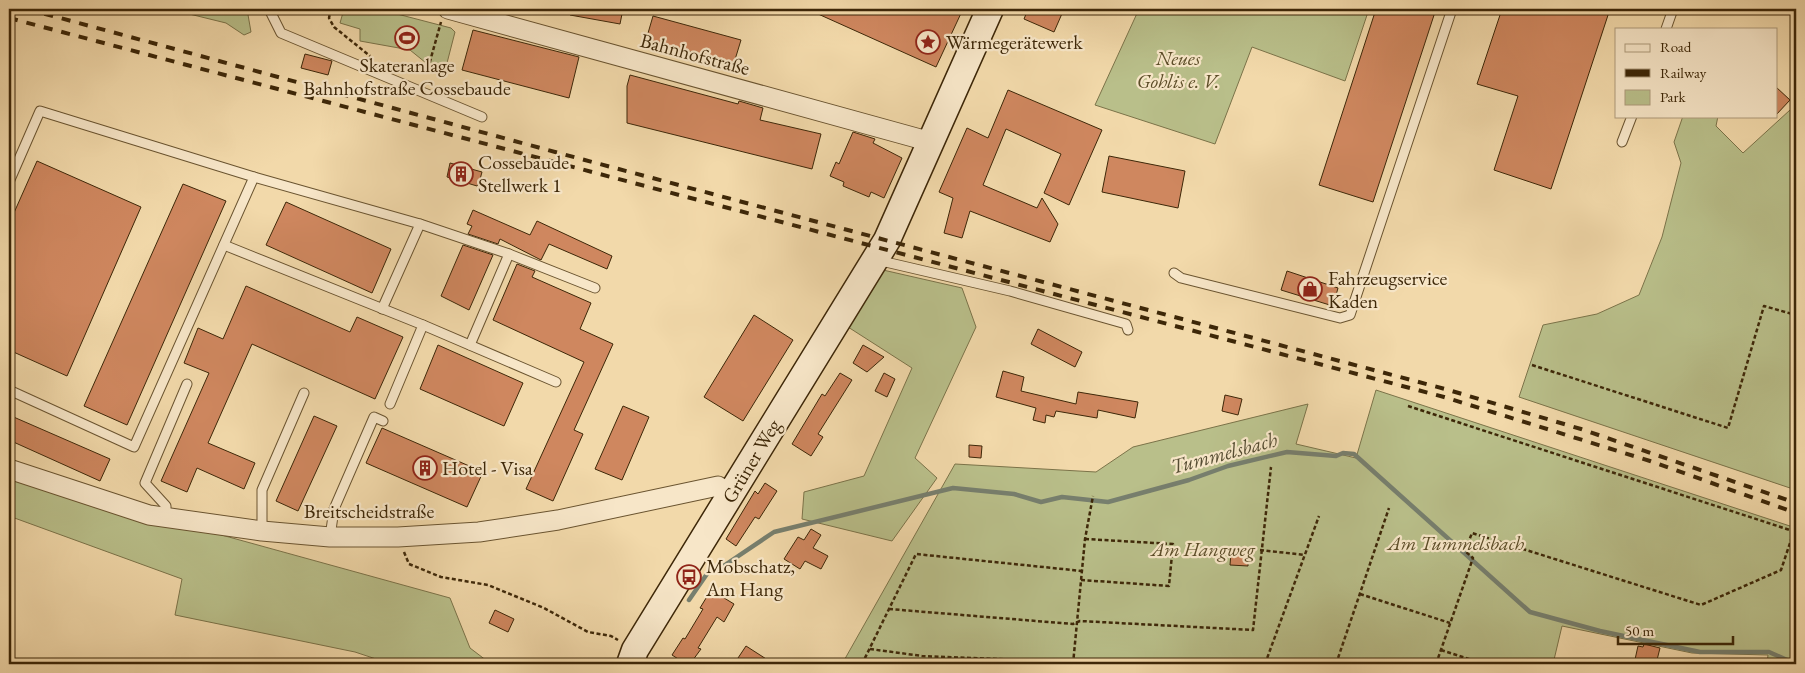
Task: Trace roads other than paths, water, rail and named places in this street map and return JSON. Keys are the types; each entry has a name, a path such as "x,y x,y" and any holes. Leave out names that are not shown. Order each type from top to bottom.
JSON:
{"street":[{"name":"Grüner Weg","path":"633,657 886,240 990,9"},
{"name":"Bahnhofstraße","path":"444,17 931,142"},
{"name":"Breitscheidstraße","path":"9,470 140,512 166,518 262,531 330,537 398,537 479,532 558,520 718,486 731,494"}],"lane":[{"path":"269,9 281,33 482,117"},
{"path":"1174,273 1180,278 1340,318 1350,315 1452,9"},
{"path":"1666,28 1673,9"},
{"path":"9,182 40,111 420,224 509,254 596,288"},
{"path":"1622,142 1631,118"},
{"path":"9,390 134,447 254,176"},
{"path":"382,309 420,224"},
{"path":"224,245 423,325 556,382"},
{"path":"470,346 509,254"},
{"path":"874,260 1010,292 1126,324 1128,330"},
{"path":"390,404 423,325"},
{"path":"166,518 166,506 145,483 187,384"},
{"path":"262,531 262,490 304,393"},
{"path":"330,537 334,509 374,417 383,421"}],"waterway":[{"name":"Tummelsbach","path":"689,600 709,571 722,567 774,532 953,488 1014,494 1041,502 1062,497 1108,502 1189,480 1228,466 1287,452 1336,456 1343,453 1354,454 1530,612 1600,631 1700,652 1769,652 1796,664"}],"railway":[{"path":"27,9 1445,389 1581,429 1796,503"},
{"path":"9,18 1444,397 1650,461 1796,513"}],"place":[{"name":"Skateranlage Bahnhofstraße Cossebaude","path":"407,38"},
{"name":"Wärmegerätewerk","path":"928,42"},
{"name":"Cossebaude Stellwerk 1","path":"461,174"},
{"name":"Fahrzeugservice Kaden","path":"1310,289"},
{"name":"Hotel - Visa","path":"425,468"},
{"name":"Mobschatz, Am Hang","path":"689,577"}],"park label":[{"name":"Neues Gohlis e. V.","path":"1178,70"},
{"name":"Am Tummelsbach","path":"1456,543"},
{"name":"Am Hangweg","path":"1203,549"}]}
